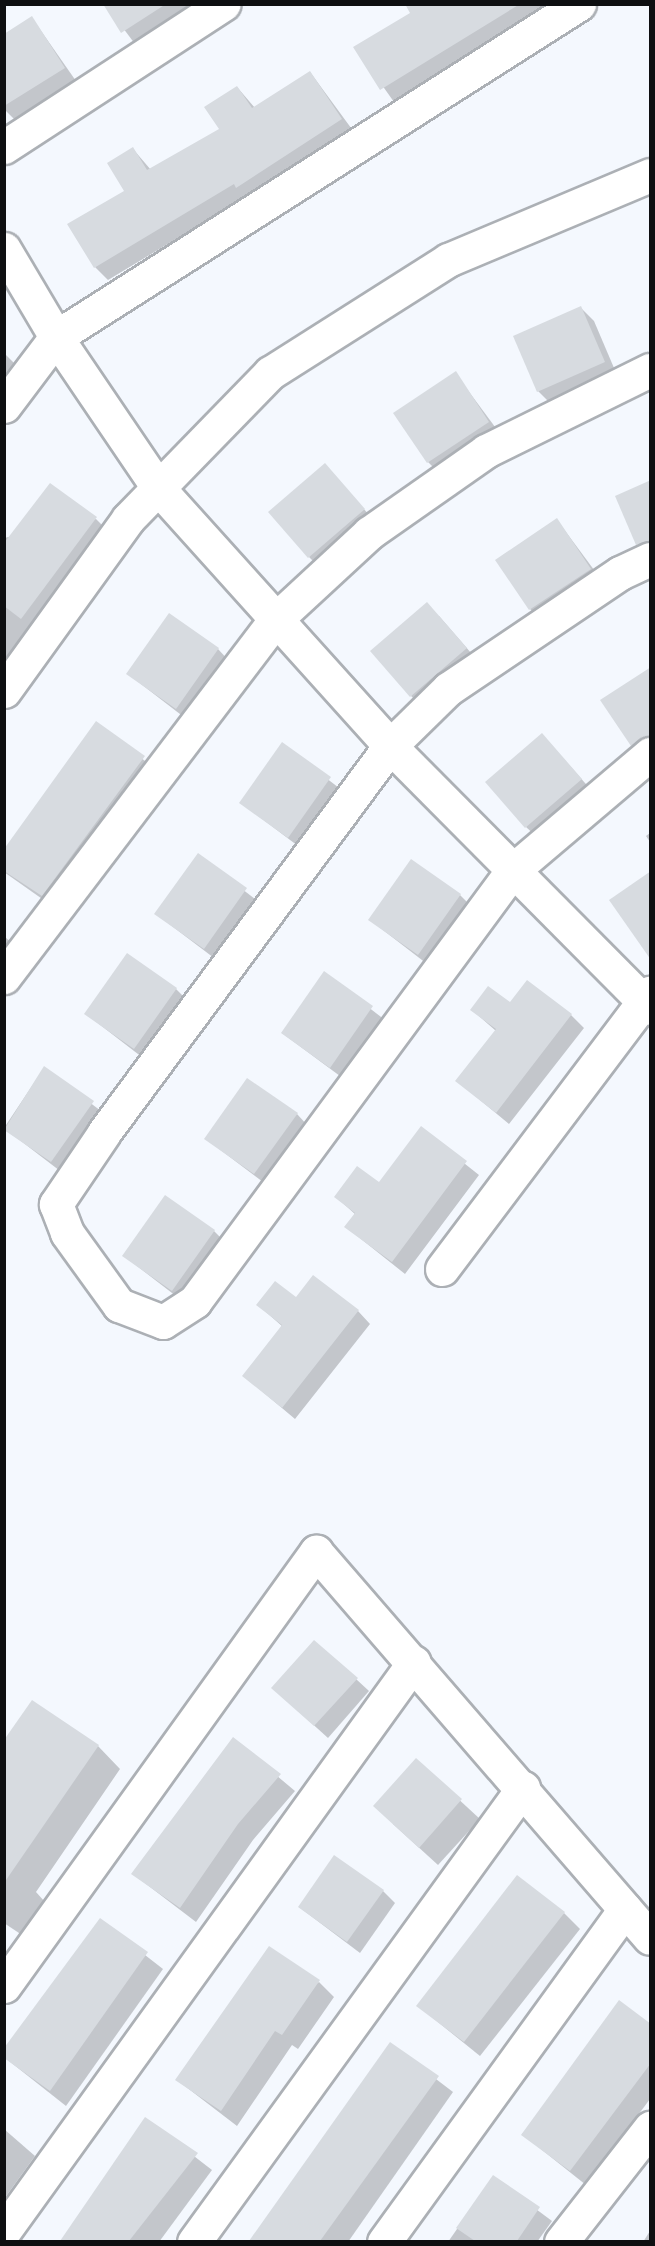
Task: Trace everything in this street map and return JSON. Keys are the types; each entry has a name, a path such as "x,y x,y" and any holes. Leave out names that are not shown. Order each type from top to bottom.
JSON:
{"street":[{"path":"4,147 223,4"},
{"path":"4,406 56,337 579,4"},
{"path":"4,691 128,519 270,373 448,260 651,175"},
{"path":"4,249 56,337 159,489 273,622 512,871 648,1000 442,1269"},
{"path":"4,977 273,622 369,533 486,451 651,370"},
{"path":"651,559 620,573 448,688 390,746 56,1204 67,1233 119,1305 163,1322 195,1300 512,871 651,753"},
{"path":"4,1986 316,1552 414,1662 651,1938"},
{"path":"4,2231 414,1662"},
{"path":"194,2241 523,1788"},
{"path":"384,2241 625,1909"},
{"path":"561,2241 651,2128"}],"building":[{"path":"103,4 166,4 121,33"},
{"path":"405,4 520,4 380,90 353,47 410,13"},
{"path":"32,16 65,68 4,106 4,34"},
{"path":"310,71 342,119 236,188 234,184 94,268 67,224 124,191 107,163 133,147 147,170 219,129 204,107 237,86 252,108"},
{"path":"581,306 605,362 537,392 513,336"},
{"path":"456,371 489,422 427,463 393,413"},
{"path":"325,463 365,509 308,558 268,512"},
{"path":"651,480 651,540 636,545 615,496"},
{"path":"50,483 97,517 21,619 4,606 4,543"},
{"path":"557,518 591,569 529,610 495,560"},
{"path":"427,602 467,648 410,697 370,651"},
{"path":"169,613 219,648 176,709 126,674"},
{"path":"651,667 651,736 631,746 600,700"},
{"path":"96,721 145,756 42,896 4,871 4,849"},
{"path":"542,733 582,779 525,828 485,782"},
{"path":"282,742 331,777 288,838 239,803"},
{"path":"198,853 247,888 204,949 154,914"},
{"path":"411,859 461,894 418,955 368,920"},
{"path":"651,871 651,960 609,900"},
{"path":"127,953 177,988 134,1049 84,1014"},
{"path":"324,971 373,1006 330,1068 281,1033"},
{"path":"527,980 572,1014 496,1113 455,1081 496,1029 470,1010 488,986 510,1002"},
{"path":"44,1066 94,1101 51,1162 4,1130"},
{"path":"247,1078 298,1113 254,1174 204,1139"},
{"path":"421,1126 467,1161 392,1262 344,1227 355,1213 334,1197 357,1166 379,1182"},
{"path":"165,1195 215,1230 172,1291 122,1256"},
{"path":"313,1275 359,1310 282,1408 242,1376 282,1325 256,1305 275,1281 296,1297"},
{"path":"314,1640 358,1678 314,1726 271,1688"},
{"path":"32,1700 99,1745 4,1883 4,1740"},
{"path":"233,1737 281,1774 238,1824 180,1908 131,1874"},
{"path":"416,1758 462,1799 419,1848 373,1806"},
{"path":"334,1855 384,1890 347,1942 298,1907"},
{"path":"517,1875 565,1912 464,2042 416,2006"},
{"path":"100,1918 148,1952 50,2091 4,2058 4,2048"},
{"path":"269,1946 320,1980 282,2035 275,2031 221,2111 175,2080"},
{"path":"619,2000 651,2024 651,2063 570,2171 521,2135"},
{"path":"390,2042 439,2076 320,2241 249,2241"},
{"path":"145,2117 198,2153 129,2241 60,2241"},
{"path":"493,2175 540,2207 517,2241 475,2241 456,2228"}]}
